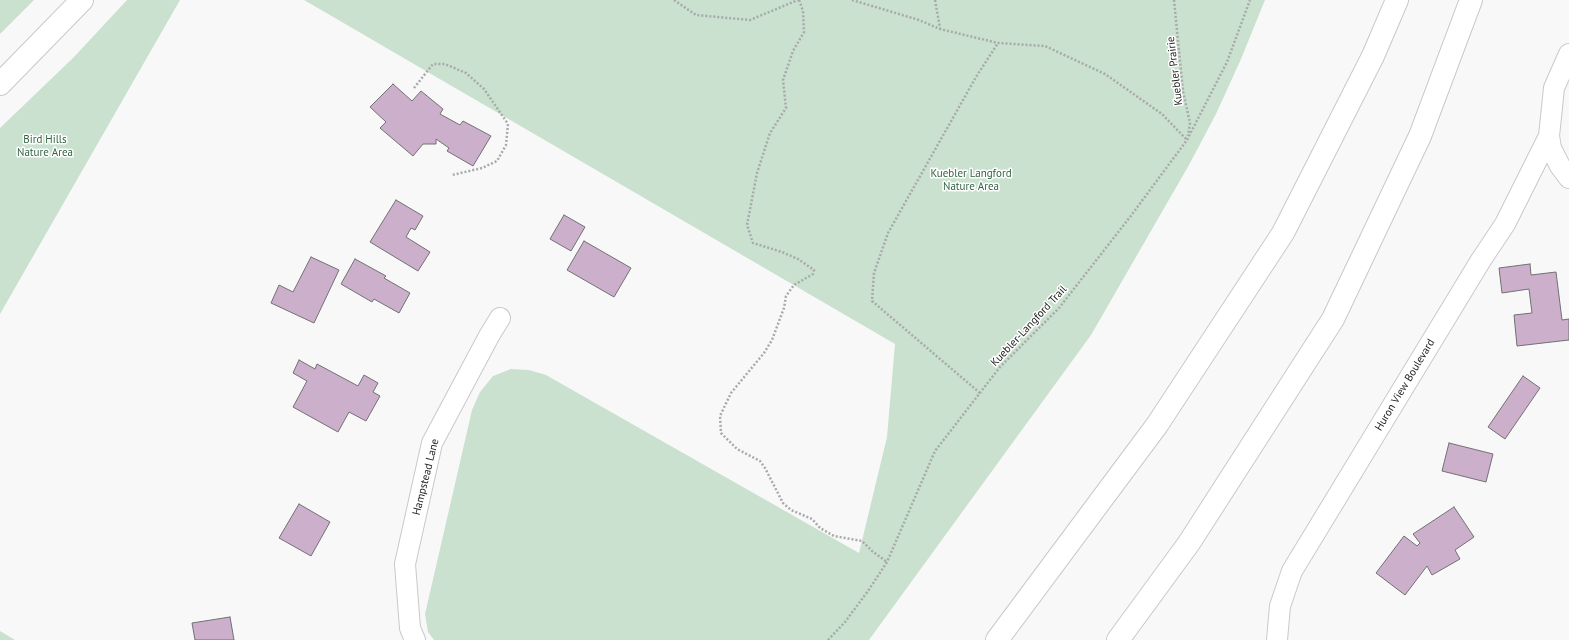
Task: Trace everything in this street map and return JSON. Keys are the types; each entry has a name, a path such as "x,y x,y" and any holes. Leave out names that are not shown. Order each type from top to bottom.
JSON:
{"main road":[{"path":"0,84 82,0"},
{"path":"998,640 1157,425 1283,233 1373,56 1397,0"},
{"path":"1118,640 1189,544 1333,319 1420,136 1472,0"}],"street":[{"name":"Huron View Boulevard","path":"1569,54 1554,88 1549,136 1551,148 1560,166 1569,178"},
{"name":"Huron View Boulevard","path":"1277,640 1280,606 1292,571 1481,260 1505,224 1549,136"},
{"name":"Hampstead Lane","path":"412,634 405,564 432,443 500,318"}],"path":[{"path":"674,0 696,15 750,20 798,0 803,12 804,32 793,51 784,80 786,108 770,133 759,166 747,225 753,243 793,257 814,270 813,274 794,285 786,296 784,308 772,340 764,353 731,394 720,416 721,433 737,449 760,461 783,503 791,510 812,519 820,528 834,536 862,541 886,562"},
{"path":"852,0 919,20 940,29 998,43 1045,46 1105,74 1162,114 1187,140"},
{"path":"934,0 940,29"},
{"name":"Kuebler Prairie","path":"1174,0 1183,91 1190,123 1187,140"},
{"name":"Kuebler-Langford Trail","path":"828,640 845,622 868,591 886,562 936,451 1000,367 1059,308 1130,217 1187,140 1227,62 1250,0"},
{"path":"980,393 872,301 874,273 888,233 976,77 998,43"},
{"path":"414,88 433,64 446,64 466,73 484,89 508,124 506,145 497,161 482,168 452,175"}],"green space":[{"path":"0,0 34,0 0,34"},
{"name":"Bird Hills Nature Area","path":"127,0 180,0 0,314 0,128 74,57"},
{"name":"Kuebler Langford Nature Area","path":"304,0 1265,0 1241,59 1216,114 1189,165 1091,335 869,640 434,640 428,632 425,614 472,410 480,392 493,376 511,369 529,370 546,375 859,553 887,437 895,344"},
{"path":"0,631 15,640 0,640"}],"building":[{"path":"393,84 412,101 421,91 443,109 440,114 460,125 463,121 491,136 473,166 447,151 449,148 436,139 436,144 423,144 413,156 380,128 386,122 370,107"},
{"path":"396,200 423,216 415,230 411,228 406,237 430,252 418,271 370,242"},
{"path":"564,215 585,227 571,251 550,239"},
{"path":"584,241 631,268 614,297 567,270"},
{"path":"311,257 339,270 314,323 271,303 279,285 293,292"},
{"path":"355,259 386,276 384,278 410,293 399,313 374,299 372,302 341,284"},
{"path":"1530,264 1531,275 1556,272 1562,320 1569,319 1569,340 1517,346 1514,315 1532,313 1529,289 1502,293 1499,268"},
{"path":"299,360 315,369 317,364 358,386 364,375 378,383 373,392 380,396 366,421 349,412 338,432 293,407 307,381 293,373"},
{"path":"1523,376 1540,388 1505,439 1488,427"},
{"path":"1449,443 1493,454 1486,482 1442,471"},
{"path":"299,504 330,522 311,556 279,538"},
{"path":"1454,507 1474,537 1455,550 1460,559 1432,575 1427,566 1405,595 1376,573 1404,536 1417,546 1420,543 1413,534"},
{"path":"230,617 234,640 195,640 192,623"}]}
